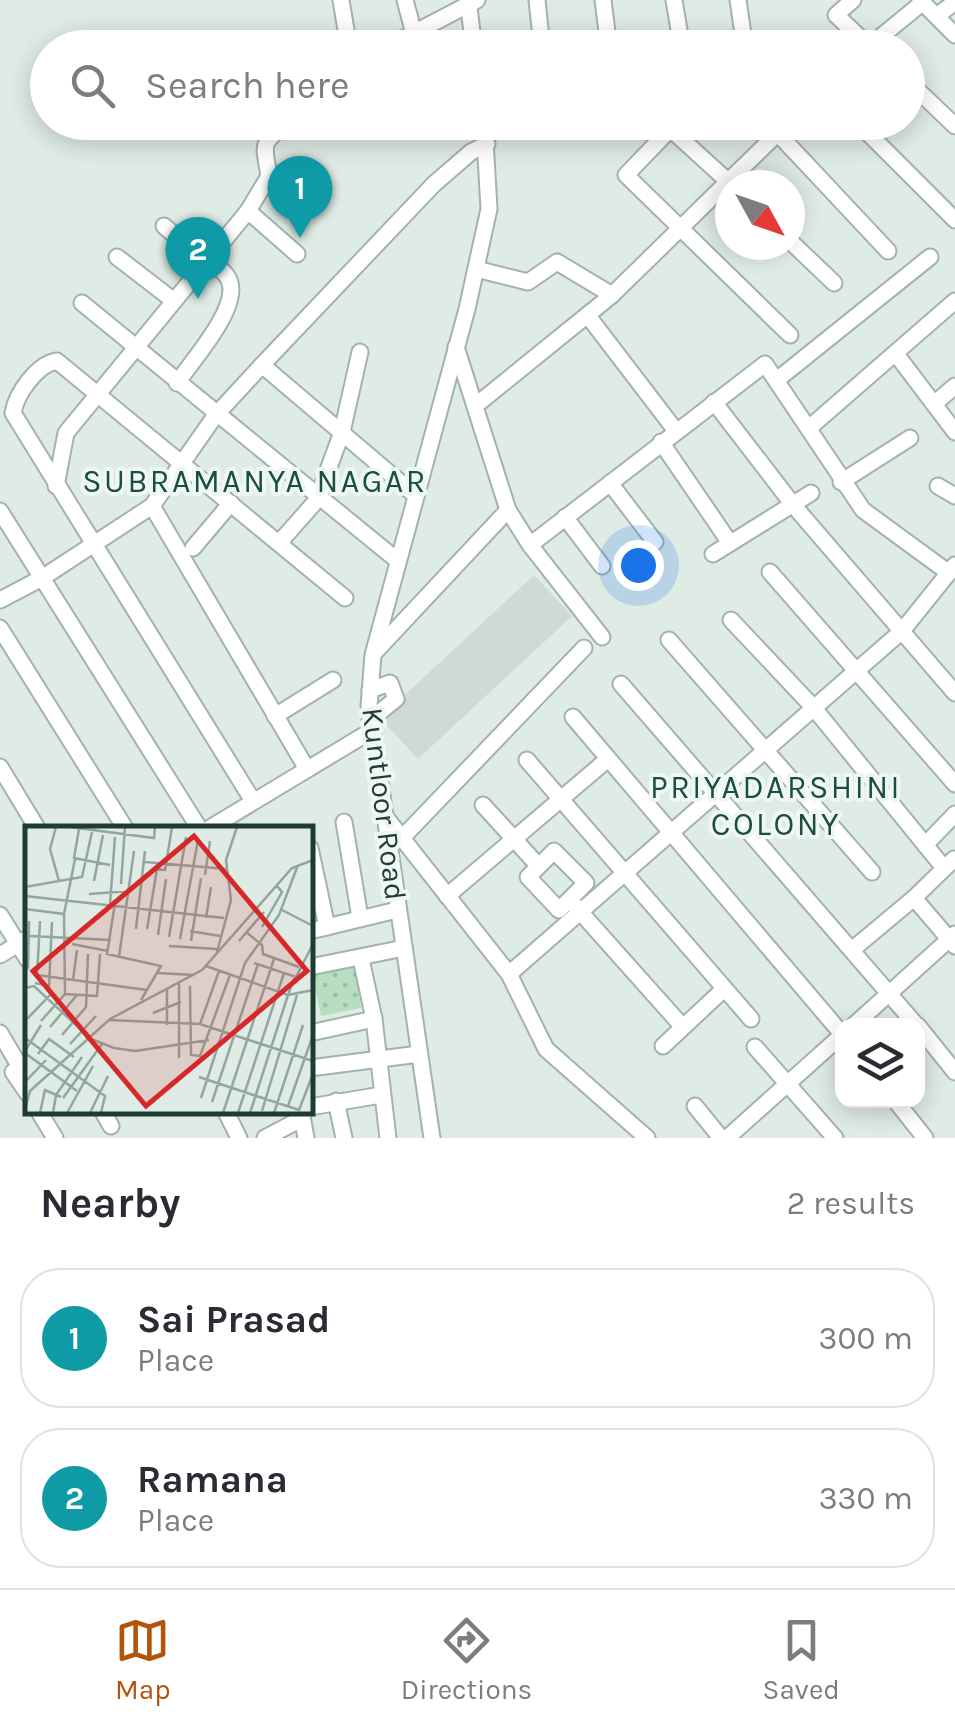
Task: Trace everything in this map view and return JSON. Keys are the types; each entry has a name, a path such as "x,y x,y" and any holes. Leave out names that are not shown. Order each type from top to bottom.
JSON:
{"street":[{"path":"341,0 345,30"},
{"path":"406,0 413,30 468,0 477,0"},
{"path":"468,0 472,30"},
{"path":"537,0 540,30"},
{"path":"603,0 607,30"},
{"path":"674,0 679,30"},
{"path":"738,0 744,30"},
{"path":"852,30 836,15 853,0"},
{"path":"889,30 921,1 955,35"},
{"path":"938,15 955,2"},
{"path":"925,98 955,126"},
{"path":"56,486 66,433 248,211 269,176 262,150 266,140"},
{"name":"Kuntloor Road","path":"432,1138 370,726 370,690 372,655 476,269 488,210 486,140"},
{"path":"657,140 626,175 790,335"},
{"path":"686,140 717,170"},
{"path":"743,170 768,140"},
{"path":"791,140 888,251"},
{"path":"874,140 955,220"},
{"path":"0,600 42,578 152,506 216,416 262,365 434,184 487,144"},
{"path":"476,406 588,316 715,199"},
{"path":"248,211 297,254"},
{"path":"164,226 227,276 231,294 216,328 177,382"},
{"path":"805,255 834,283"},
{"path":"117,256 174,301"},
{"path":"778,379 930,257"},
{"path":"476,269 528,282 558,262 612,295"},
{"path":"809,428 955,300"},
{"path":"82,302 317,500 398,562"},
{"path":"588,316 676,430"},
{"path":"456,347 508,510 530,545 602,637"},
{"path":"279,542 317,500 342,432 360,352"},
{"path":"896,354 955,432"},
{"path":"253,800 56,486 13,414 15,403 53,360 346,598"},
{"path":"508,974 575,906 626,870 902,630 952,569 863,510 841,482 778,379 764,364 530,545"},
{"path":"262,365 415,496"},
{"path":"934,404 955,386"},
{"path":"714,402 794,506 952,684"},
{"path":"841,482 910,438"},
{"path":"660,442 730,543"},
{"path":"610,482 655,542"},
{"path":"938,486 955,496"},
{"path":"713,554 811,493"},
{"path":"194,548 231,503"},
{"path":"152,506 307,769"},
{"path":"372,655 508,510"},
{"path":"0,511 198,826"},
{"path":"565,518 602,566"},
{"path":"770,572 955,784"},
{"path":"731,620 813,707 924,845 949,864 853,949"},
{"path":"0,628 124,826"},
{"path":"669,640 872,872"},
{"path":"401,838 584,648"},
{"path":"276,716 334,680"},
{"path":"213,826 370,726 396,700 390,683 370,690"},
{"path":"621,684 717,790 911,1018"},
{"path":"573,717 835,1026"},
{"path":"447,896 608,759"},
{"path":"527,760 752,1019"},
{"path":"0,767 36,826"},
{"path":"483,805 534,862"},
{"path":"924,845 955,814"},
{"path":"385,816 508,974 546,1049 647,1138"},
{"path":"344,822 360,918"},
{"path":"314,894 327,927"},
{"path":"862,1018 953,940 914,898"},
{"path":"575,906 682,1026"},
{"path":"312,931 396,910"},
{"path":"0,916 23,941 0,955"},
{"path":"312,967 361,960 404,948"},
{"path":"361,960 374,1020 388,1138"},
{"path":"662,1046 724,988"},
{"path":"312,1033 374,1020"},
{"path":"0,1033 15,1070"},
{"path":"925,1036 955,1072"},
{"path":"695,1106 724,1138 835,1040"},
{"path":"755,1047 835,1138"},
{"path":"312,1068 419,1054"},
{"path":"312,1110 381,1095"},
{"path":"336,1102 344,1138"},
{"path":"901,1108 924,1138"},
{"path":"43,1113 55,1138"},
{"path":"265,1138 302,1113"},
{"path":"304,1113 306,1138"},
{"path":"216,1138 237,1133"}],"shaded area":[{"path":"534,575 572,616 418,759 380,718"}],"green space":[{"path":"355,967 361,1008 321,1016 313,974"}],"place":[{"name":"Sai Prasad","path":"300,238"},
{"name":"Ramana","path":"198,299"}],"district":[{"name":"SUBRAMANYA NAGAR","path":"255,481"},
{"name":"PRIYADARSHINI COLONY","path":"776,806"}]}
